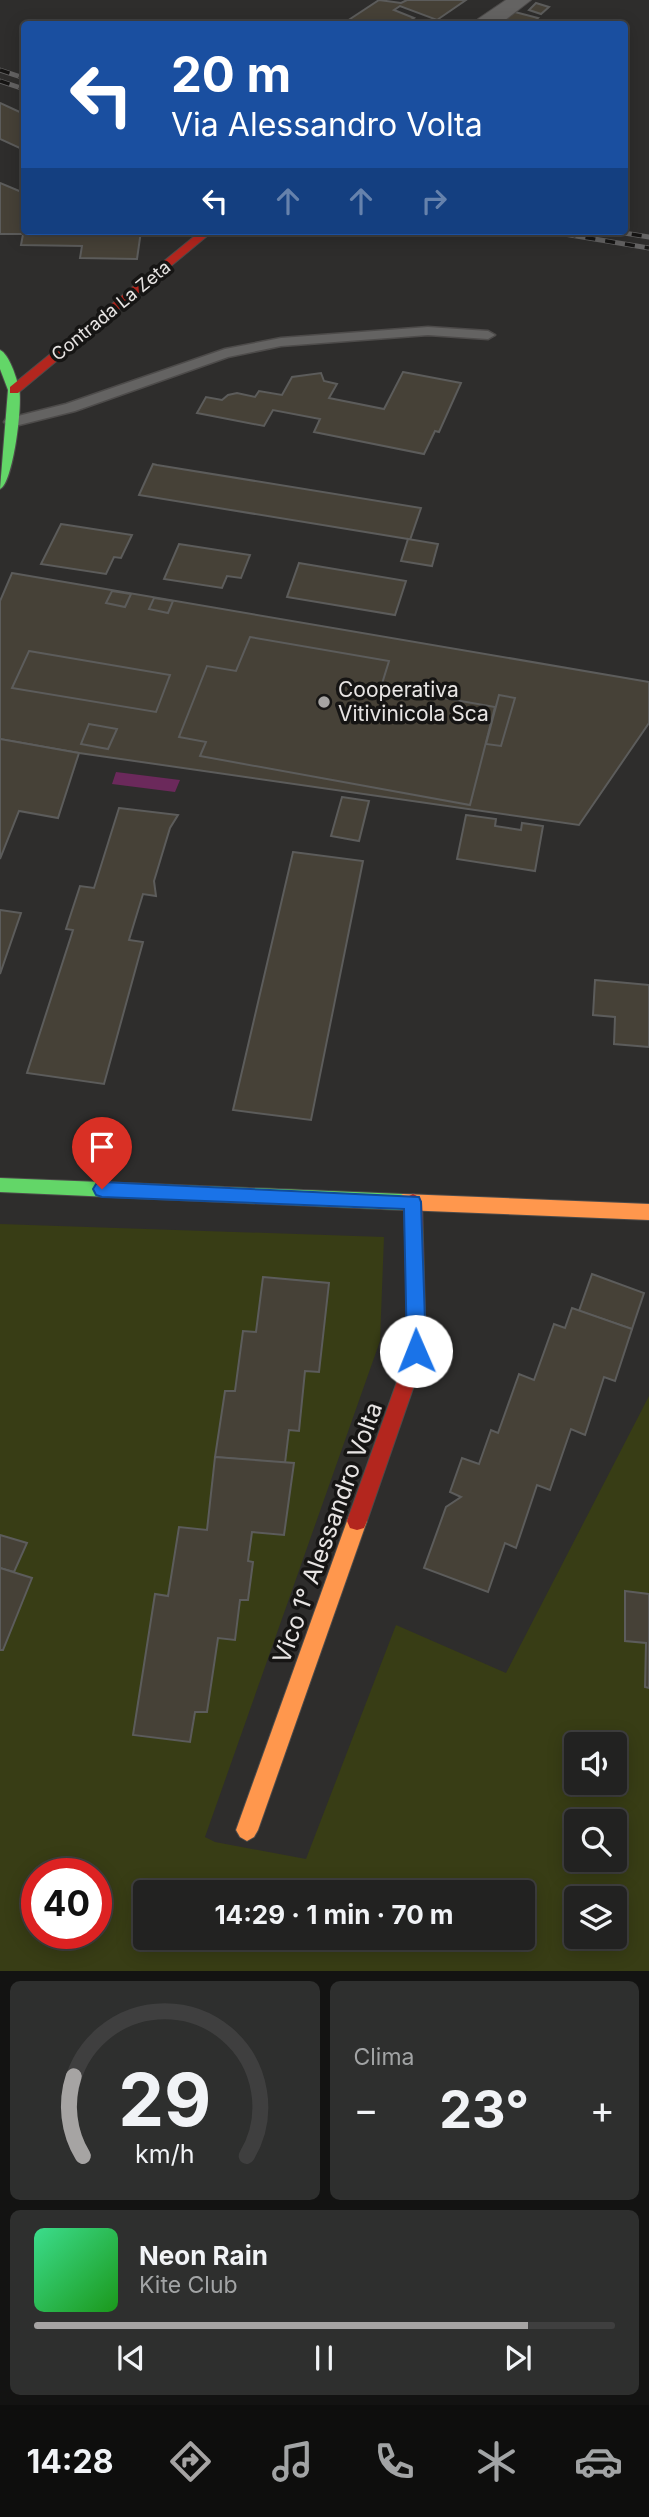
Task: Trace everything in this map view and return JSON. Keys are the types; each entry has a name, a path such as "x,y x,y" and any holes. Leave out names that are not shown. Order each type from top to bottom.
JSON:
{"street":[{"path":"490,21 520,0"},
{"name":"Contrada La Zeta","path":"14,390 203,235"},
{"path":"0,354 14,390 6,469 0,485"},
{"path":"0,1185 649,1212"},
{"name":"Vico 1° Alessandro Volta","path":"247,1830 416,1351 413,1202"}],"lane":[{"path":"11,422 70,408 225,353 258,346 428,331 488,335"}],"green space":[{"path":"0,1224 384,1237 380,1341 205,1837 215,1842 306,1859 396,1625 506,1673 649,1396 649,1594 625,1592 625,1640 646,1643 645,1687 649,1688 649,1971 0,1971 0,1650 3,1650 32,1579 14,1572 26,1543 0,1535","holes":["263,1277 328,1283 319,1371 305,1371 299,1431 289,1430 285,1463 294,1463 284,1535 252,1532 248,1561 248,1600 240,1600 235,1640 218,1638 207,1712 195,1712 190,1742 133,1736 155,1595 168,1596 179,1527 207,1530 225,1391 235,1391 256,1332"]}],"shaded area":[{"path":"116,772 180,780 175,792 112,784"}],"building":[{"path":"379,0 401,3 407,0 466,0 437,20 400,6 394,10 414,18 409,21 347,21"},
{"path":"536,3 549,7 541,14 529,10"},
{"path":"511,11 538,18 534,21 501,19"},
{"path":"0,103 21,113 21,149 0,139"},
{"path":"0,183 21,192 21,234 0,234"},
{"path":"23,235 140,235 137,259 80,258 82,246 21,245"},
{"path":"403,372 461,383 439,432 435,431 424,454 314,432 320,419 273,410 264,426 197,413 206,397 222,400 237,393 255,397 259,391 282,395 292,377 321,373 324,381 337,384 329,398 384,409"},
{"path":"153,464 421,508 410,540 139,495"},
{"path":"61,524 132,535 121,558 114,557 106,574 41,564"},
{"path":"408,539 438,544 432,566 401,561"},
{"path":"179,544 250,555 241,578 227,576 222,588 164,579"},
{"path":"299,563 406,581 395,615 287,597"},
{"name":"Cooperativa Vitivinicola Sca","path":"12,573 649,682 649,723 579,825 79,753 0,739 0,601"},
{"path":"112,591 131,594 125,607 106,603"},
{"path":"154,598 173,601 168,613 149,609"},
{"path":"250,637 389,661 381,687 495,707 470,805 200,756 206,742 179,737 207,666 236,671"},
{"path":"29,651 170,675 156,712 12,688"},
{"path":"499,695 515,698 501,746 486,744"},
{"path":"89,724 117,729 108,749 81,744"},
{"path":"0,739 79,753 58,818 19,811 0,859"},
{"path":"342,797 369,801 359,841 331,836"},
{"path":"119,808 178,815 170,828 154,881 156,896 143,894 129,940 143,942 104,1084 27,1073 73,930 66,929 80,886 94,888"},
{"path":"466,815 496,819 495,826 521,830 522,823 543,826 535,871 457,859"},
{"path":"293,852 363,861 311,1120 233,1110"},
{"path":"0,910 21,913 0,974"},
{"path":"595,980 649,985 649,1047 614,1044 615,1017 593,1015"},
{"path":"592,1274 644,1293 632,1329 579,1311"},
{"path":"263,1277 329,1283 319,1372 305,1371 299,1431 289,1430 285,1463 215,1457 225,1391 235,1391 243,1331 256,1332"},
{"path":"572,1308 632,1329 615,1381 604,1377 585,1435 571,1429 550,1490 537,1485 516,1548 505,1543 488,1592 424,1568 446,1507 461,1497 450,1492 462,1458 479,1464 491,1430 498,1433 519,1374 534,1380 554,1324 565,1328"},
{"path":"215,1457 294,1463 284,1535 252,1532 248,1561 253,1562 248,1600 240,1600 235,1640 218,1638 207,1712 195,1712 190,1742 133,1735 155,1594 168,1596 179,1527 207,1530"},
{"path":"0,1535 27,1543 14,1572 0,1568"},
{"path":"0,1568 32,1578 3,1650 0,1650"},
{"path":"625,1591 649,1594 649,1688 645,1687 646,1643 625,1641"}],"railway":[{"path":"0,70 21,77"},
{"path":"0,81 21,88"},
{"path":"628,234 649,237"},
{"path":"570,235 649,248"}],"traffic: fast":[{"path":"0,354 14,390 6,469 0,485"},
{"path":"0,1185 403,1202"}],"traffic: slow":[{"path":"403,1202 649,1212"},
{"path":"247,1830 357,1521"}],"traffic: jam":[{"path":"14,390 203,235"},
{"path":"357,1521 417,1351 413,1202"}],"place":[{"name":"Cooperativa Vitivinicola Sca","path":"324,702"}],"route":[{"path":"102,1189 413,1202 416,1351"}]}
